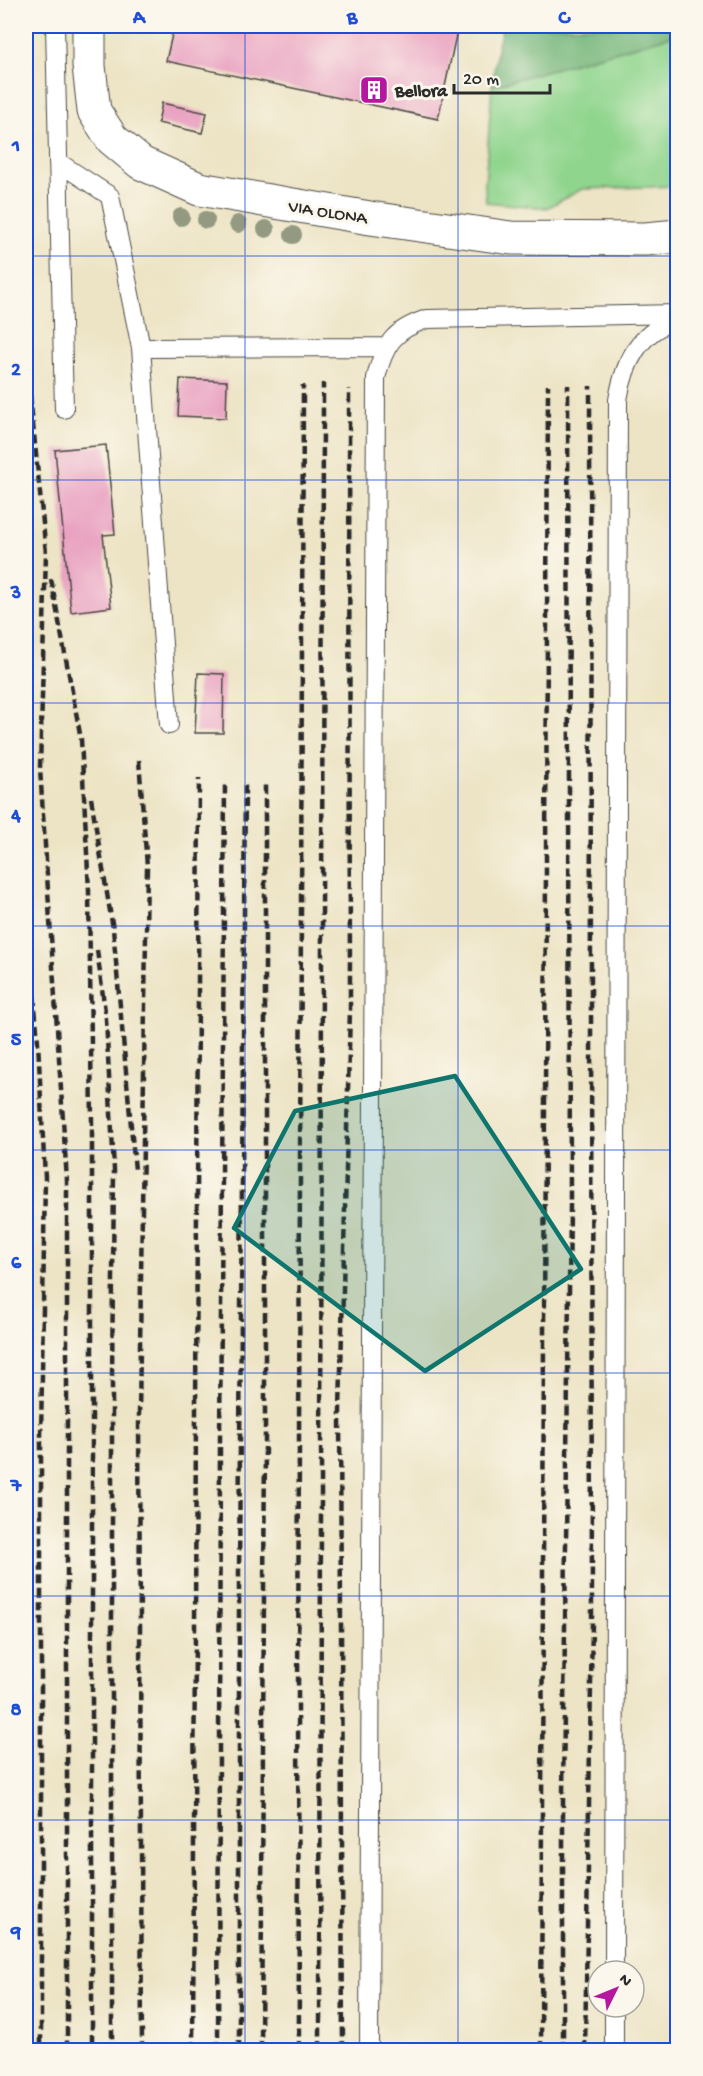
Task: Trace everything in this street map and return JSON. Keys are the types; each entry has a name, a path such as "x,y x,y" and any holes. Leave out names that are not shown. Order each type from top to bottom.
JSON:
{"street":[{"name":"VIA OLONA","path":"89,26 89,66 94,111 112,139 141,163 199,189 370,218 512,238 645,239 678,236"}],"lane":[{"path":"55,26 64,409"},
{"path":"58,162 110,196 141,348 169,725"},
{"path":"369,2050 376,378 380,361 387,347 409,325 427,319 678,314"},
{"path":"614,1959 618,400 621,383 640,342 666,322 678,319"},
{"path":"141,348 387,347"},
{"path":"614,2019 614,2050"}],"highlighted area":[{"path":"455,1076 581,1269 425,1371 234,1228 295,1111"}],"green space":[{"path":"503,26 677,26 678,34 492,86"},
{"path":"677,34 677,186 582,189 547,208 486,202 485,185 492,86"}],"building":[{"name":"Bellora","path":"174,26 458,26 438,119 166,61"},
{"path":"162,103 207,113 202,133 158,123"},
{"path":"180,379 227,381 226,418 178,416"},
{"path":"106,445 115,534 103,535 111,607 71,612 55,450"},
{"path":"198,673 224,674 223,733 195,733"}],"railway":[{"path":"26,355 46,553 40,768 67,1181 67,2050"},
{"path":"320,2050 323,383"},
{"path":"299,2050 298,1697 303,385"},
{"path":"541,2050 548,385"},
{"path":"563,2050 563,1796 570,1206 568,385"},
{"path":"585,2050 592,1622 590,386"},
{"path":"343,2050 340,1411 350,1009 349,389"},
{"path":"51,579 81,739 89,891 92,1123 92,2050"},
{"path":"139,760 147,866 139,1416 142,2050"},
{"path":"193,2050 199,778"},
{"path":"261,2050 265,1441 265,782"},
{"path":"218,2050 225,783"},
{"path":"239,2050 239,1574 245,784"},
{"path":"91,798 113,929 135,1170"},
{"path":"26,902 38,1042 45,1177 41,1438 41,2050"},
{"path":"97,950 106,1019 114,1170 112,2050"},
{"path":"26,1189 26,1277"}],"place":[{"name":"Bellora","path":"374,90"}]}
